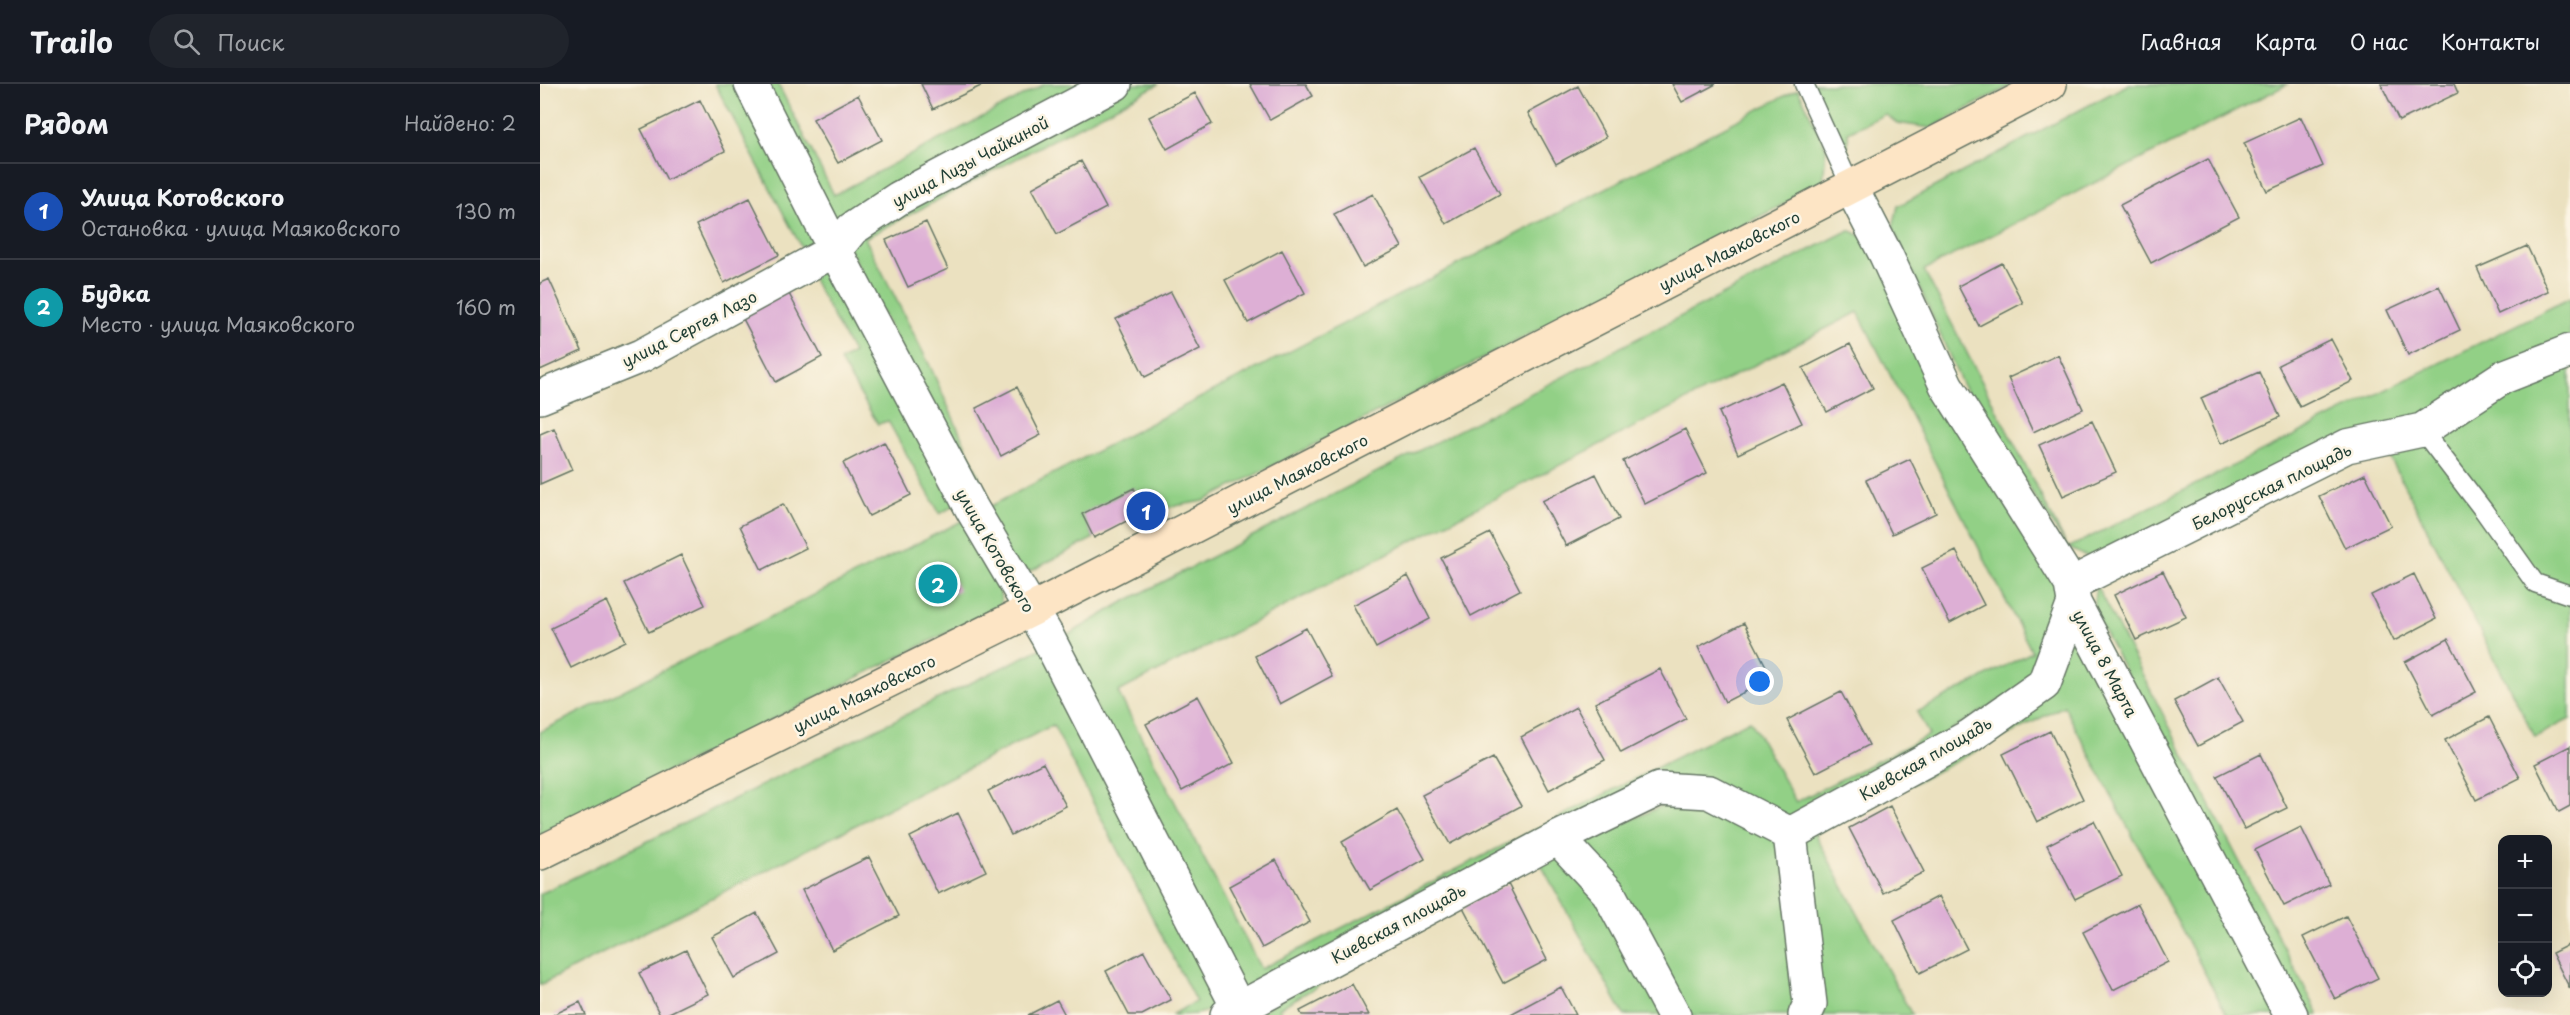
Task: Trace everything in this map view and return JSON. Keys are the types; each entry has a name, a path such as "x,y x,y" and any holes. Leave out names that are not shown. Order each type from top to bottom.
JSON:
{"main road":[{"name":"улица Маяковского","path":"540,853 1031,610 2050,84"}],"street":[{"name":"улица Котовского","path":"751,84 835,250 972,509 1052,647 1236,1013"},
{"name":"улица Лизы Чайкиной","path":"835,250 852,229 899,198 1114,84"},
{"name":"улица 8 Марта","path":"1851,187 1886,255 1946,385 2073,594 2291,1015"},
{"name":"улица Сергея Лазо","path":"540,397 640,356 835,250"},
{"name":"Белорусская площадь","path":"2073,594 2347,446 2422,430 2503,377 2570,351"},
{"name":"Киевская площадь","path":"1236,1013 1558,838 1659,789 1709,792 1790,834 1970,736 2044,684 2073,594"},
{"path":"1790,834 1810,1004 1805,1015"},
{"path":"1558,838 1608,892 1674,1015"}],"lane":[{"path":"1804,84 1851,187"},
{"path":"2422,430 2535,583 2570,595"}],"green space":[{"path":"715,84 739,84 822,249 807,258"},
{"path":"761,84 778,84 834,195 1045,84 1096,84 835,229"},
{"path":"1132,84 1159,84 865,238 931,368 986,492 977,497 848,246 900,207"},
{"path":"1811,84 2014,84 1931,128 1897,123 1885,114 1848,132 1848,147 1841,142"},
{"path":"2129,84 2288,84 1924,270 2068,548 1962,384 1893,227 1898,206"},
{"path":"1798,89 1826,148 1823,184 1204,501 1146,511 1133,488 1083,514 1094,538 1031,571 1014,568 981,511"},
{"path":"1849,230 1866,238 2060,588 2062,605 2039,677 1792,825 1711,783 1246,998 1061,639 1122,603","holes":["1858,312 2032,652 1917,712 1929,735 1796,802 1750,720 1261,969 1118,692"]},
{"path":"828,262 958,503 940,514 888,421 878,424 840,361 853,353 809,272"},
{"path":"2570,298 2570,336 2419,417 2092,559 2068,548"},
{"path":"2570,363 2570,719 2535,737 2385,448 2506,389"},
{"path":"968,518 999,576 1001,606 540,835 540,732"},
{"path":"2096,585 2319,1015 2304,1015 2093,610"},
{"path":"2074,620 2279,1015 2227,1015 2064,706 1815,834 1912,1015 1814,1015 1798,837 1974,745"},
{"path":"1044,647 1224,1002 1211,1010 1199,1013 1171,1015 1196,1002 1053,725 540,985 540,894"},
{"path":"1662,798 1707,800 1783,839 1796,1015 1683,1015 1574,840"},
{"path":"1558,844 1600,894 1666,1015 1624,1015 1539,861 1279,1008 1282,1015 1253,1015"}],"building":[{"path":"921,84 985,84 933,109"},
{"path":"1250,84 1306,84 1313,96 1270,120"},
{"path":"1672,84 1716,84 1682,102"},
{"path":"2381,84 2454,84 2458,93 2399,121"},
{"path":"1578,86 1606,137 1556,164 1528,113"},
{"path":"1195,93 1212,124 1167,149 1149,117"},
{"path":"858,95 882,140 838,163 813,119"},
{"path":"700,100 725,151 667,180 641,129"},
{"path":"2301,117 2323,166 2267,191 2244,143"},
{"path":"1474,148 1500,194 1446,224 1420,177"},
{"path":"2208,159 2239,217 2151,263 2120,205"},
{"path":"1081,161 1106,208 1057,234 1032,188"},
{"path":"1373,194 1402,247 1363,267 1334,214"},
{"path":"750,198 779,255 724,283 696,225"},
{"path":"926,222 948,269 908,287 886,240"},
{"path":"2527,246 2548,291 2498,314 2477,268"},
{"path":"1282,250 1305,293 1248,323 1225,280"},
{"path":"2002,263 2023,303 1979,326 1958,286"},
{"path":"549,279 582,351 540,370 540,283"},
{"path":"2439,286 2460,330 2408,355 2387,310"},
{"path":"786,288 822,357 776,382 740,313"},
{"path":"1171,292 1200,349 1145,377 1116,319"},
{"path":"2331,339 2353,381 2300,407 2278,365"},
{"path":"1850,344 1873,388 1827,412 1803,368"},
{"path":"2058,355 2083,409 2033,432 2008,378"},
{"path":"2259,372 2280,417 2221,444 2201,398"},
{"path":"1782,382 1802,423 1738,454 1719,412"},
{"path":"1017,387 1041,435 1001,456 976,408"},
{"path":"2092,421 2116,472 2063,496 2039,445"},
{"path":"554,428 572,470 540,484 540,434"},
{"path":"1685,429 1707,473 1645,504 1623,461"},
{"path":"884,442 911,495 869,516 843,463"},
{"path":"1910,459 1936,513 1892,534 1866,480"},
{"path":"1596,474 1619,519 1566,546 1542,501"},
{"path":"2365,474 2391,526 2345,548 2319,496"},
{"path":"1134,488 1146,511 1094,538 1082,514"},
{"path":"783,504 806,548 762,570 740,526"},
{"path":"1490,533 1520,590 1471,616 1441,558"},
{"path":"1956,551 1984,605 1950,623 1922,568"},
{"path":"681,555 705,605 649,632 624,583"},
{"path":"945,563 959,590 931,604 918,577"},
{"path":"2163,571 2186,617 2136,640 2114,595"},
{"path":"2414,574 2436,619 2394,641 2371,595"},
{"path":"1408,576 1430,619 1376,648 1353,605"},
{"path":"607,601 626,641 571,668 551,628"},
{"path":"1744,623 1772,678 1725,702 1698,647"},
{"path":"1306,628 1332,676 1280,704 1255,656"},
{"path":"2448,639 2476,692 2433,715 2405,662"},
{"path":"1660,669 1686,719 1621,753 1595,703"},
{"path":"2218,677 2243,722 2198,746 2174,701"},
{"path":"1841,692 1869,745 1815,773 1787,720"},
{"path":"1198,696 1234,763 1182,791 1146,724"},
{"path":"1576,707 1605,760 1549,790 1521,737"},
{"path":"2489,717 2520,778 2476,800 2445,740"},
{"path":"2050,731 2083,799 2037,822 2003,754"},
{"path":"2570,746 2570,806 2559,812 2535,764"},
{"path":"2261,754 2287,808 2244,829 2217,776"},
{"path":"1493,758 1521,806 1450,844 1422,795"},
{"path":"1043,763 1066,806 1011,835 988,791"},
{"path":"1890,806 1924,872 1883,893 1849,828"},
{"path":"1397,810 1425,859 1370,890 1342,842"},
{"path":"958,813 986,871 938,894 910,837"},
{"path":"2094,821 2122,876 2075,899 2047,845"},
{"path":"2301,827 2329,884 2284,906 2255,850"},
{"path":"869,857 899,916 832,950 802,890"},
{"path":"1276,860 1310,922 1262,948 1229,886"},
{"path":"1508,884 1547,960 1503,983 1463,907"},
{"path":"1939,896 1967,949 1920,973 1894,920"},
{"path":"2138,904 2168,962 2113,990 2083,932"},
{"path":"757,913 779,954 734,978 712,937"},
{"path":"2346,916 2378,978 2335,999 2303,937"},
{"path":"2570,944 2570,989 2552,953"},
{"path":"686,950 708,994 665,1015 660,1015 639,973"},
{"path":"1144,951 1171,1000 1142,1015 1129,1015 1106,971"},
{"path":"1352,984 1369,1015 1302,1015 1300,1011"},
{"path":"1561,987 1576,1015 1509,1015"},
{"path":"1057,1000 1065,1015 1028,1015"},
{"path":"580,1002 586,1015 553,1015"}],"place":[{"name":"Улица Котовского","path":"1146,511"},
{"name":"Будка","path":"938,584"}]}
